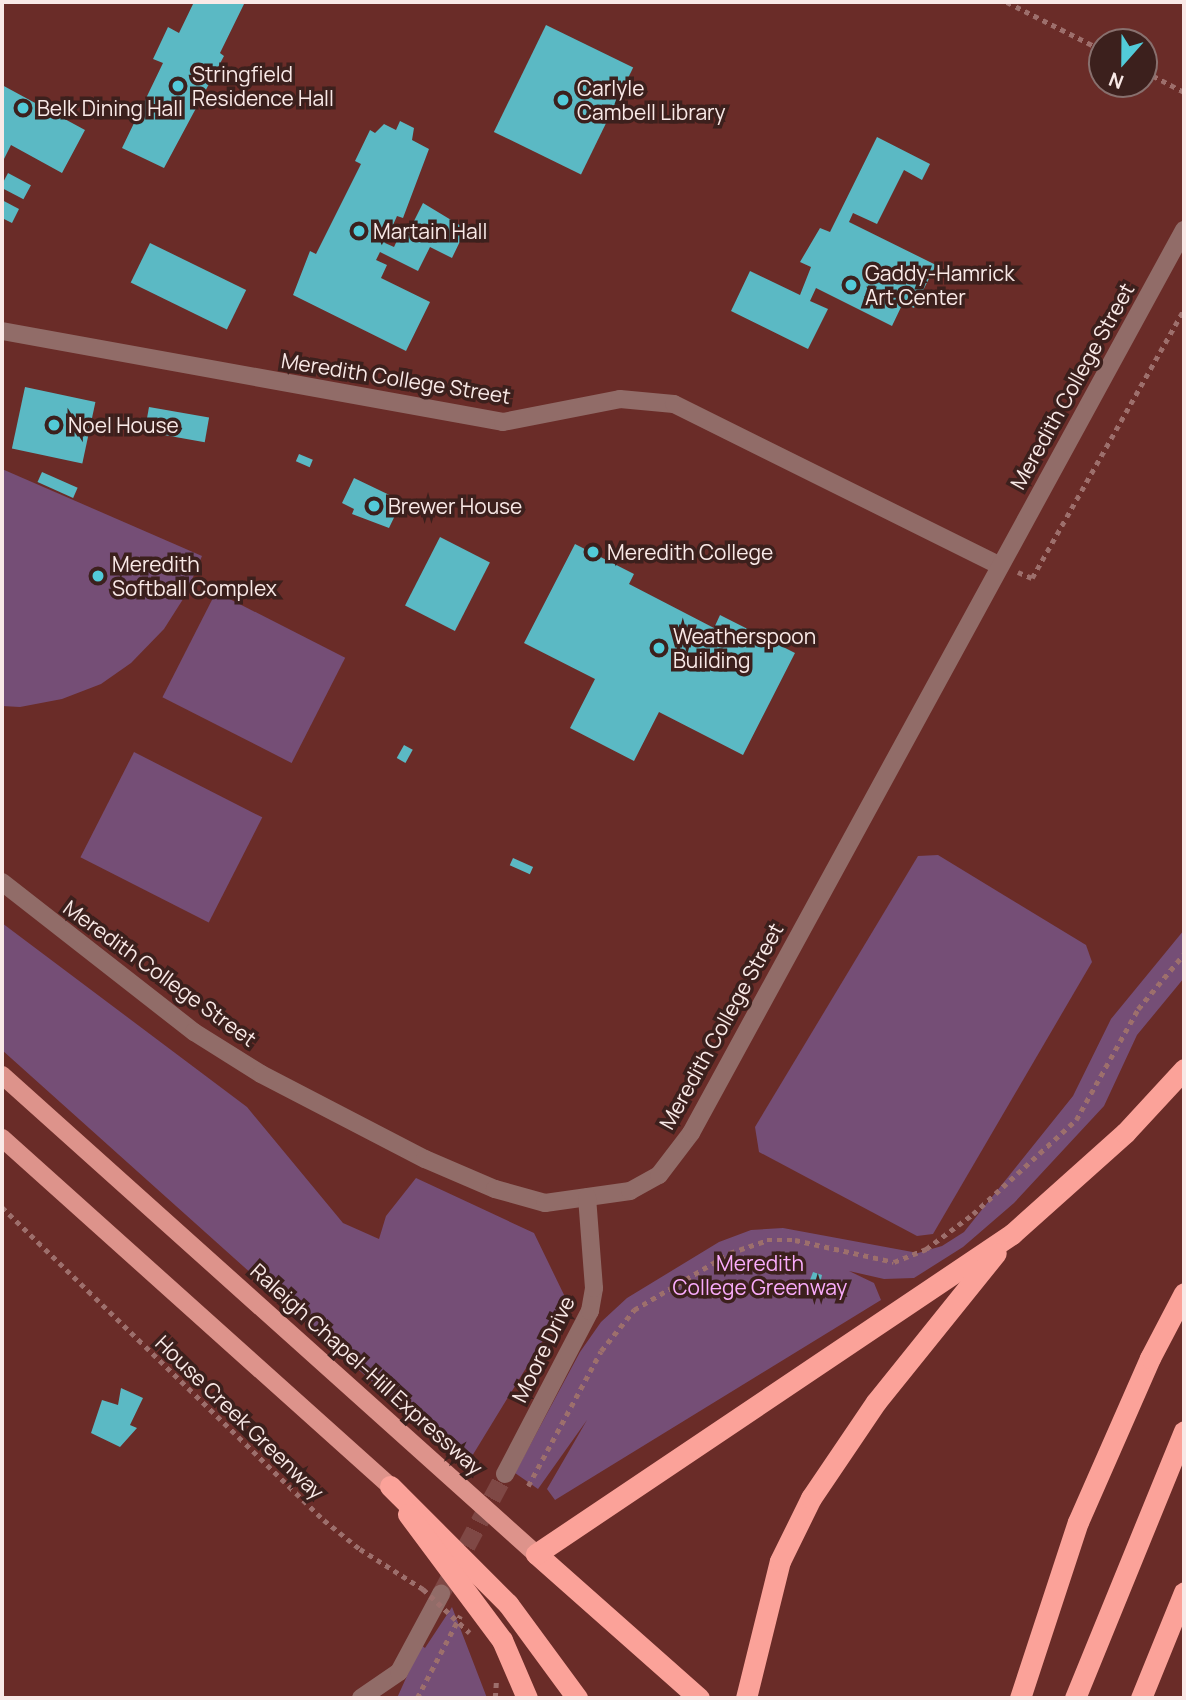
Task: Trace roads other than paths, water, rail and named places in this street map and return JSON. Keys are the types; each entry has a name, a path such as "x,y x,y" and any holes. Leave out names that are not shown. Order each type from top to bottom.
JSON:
{"highway":[{"path":"536,1554 1012,1234 1115,1142 1184,1069"},
{"path":"747,1692 780,1561 811,1498 876,1402 1012,1234"},
{"path":"1020,1698 1078,1522 1150,1358 1184,1293"},
{"path":"1075,1698 1184,1431"},
{"path":"390,1486 439,1559 502,1640 527,1698"},
{"path":"390,1486 508,1604 577,1698"},
{"name":"Raleigh Chapel–Hill Expressway","path":"536,1554 699,1698"},
{"path":"1141,1698 1184,1592"}],"main road":[{"name":"Raleigh Chapel–Hill Expressway","path":"2,1075 536,1554"},
{"path":"2,1138 390,1486"}],"street":[{"name":"Meredith College Street","path":"2,883 194,1032 261,1074 425,1159 495,1189 545,1203 630,1191 659,1175 691,1133 1184,230"},
{"name":"Meredith College Street","path":"2,331 503,422 620,399 674,404 999,565"},
{"name":"Moore Drive","path":"505,1474 590,1311 594,1288 587,1197"},
{"path":"361,1698 398,1672 441,1594"}],"tunnel":[{"path":"441,1594 505,1474"}],"place":[{"name":"Stringfield Residence Hall","path":"178,86"},
{"name":"Carlyle Cambell Library","path":"563,100"},
{"name":"Belk Dining Hall","path":"23,108"},
{"name":"Martain Hall","path":"359,231"},
{"name":"Gaddy-Hamrick Art Center","path":"851,285"},
{"name":"Noel House","path":"54,425"},
{"name":"Brewer House","path":"374,506"},
{"name":"Meredith College","path":"593,552"},
{"name":"Meredith Softball Complex","path":"98,576"},
{"name":"Weatherspoon Building","path":"659,648"}],"park label":[{"name":"Meredith College Greenway","path":"760,1275"}]}
